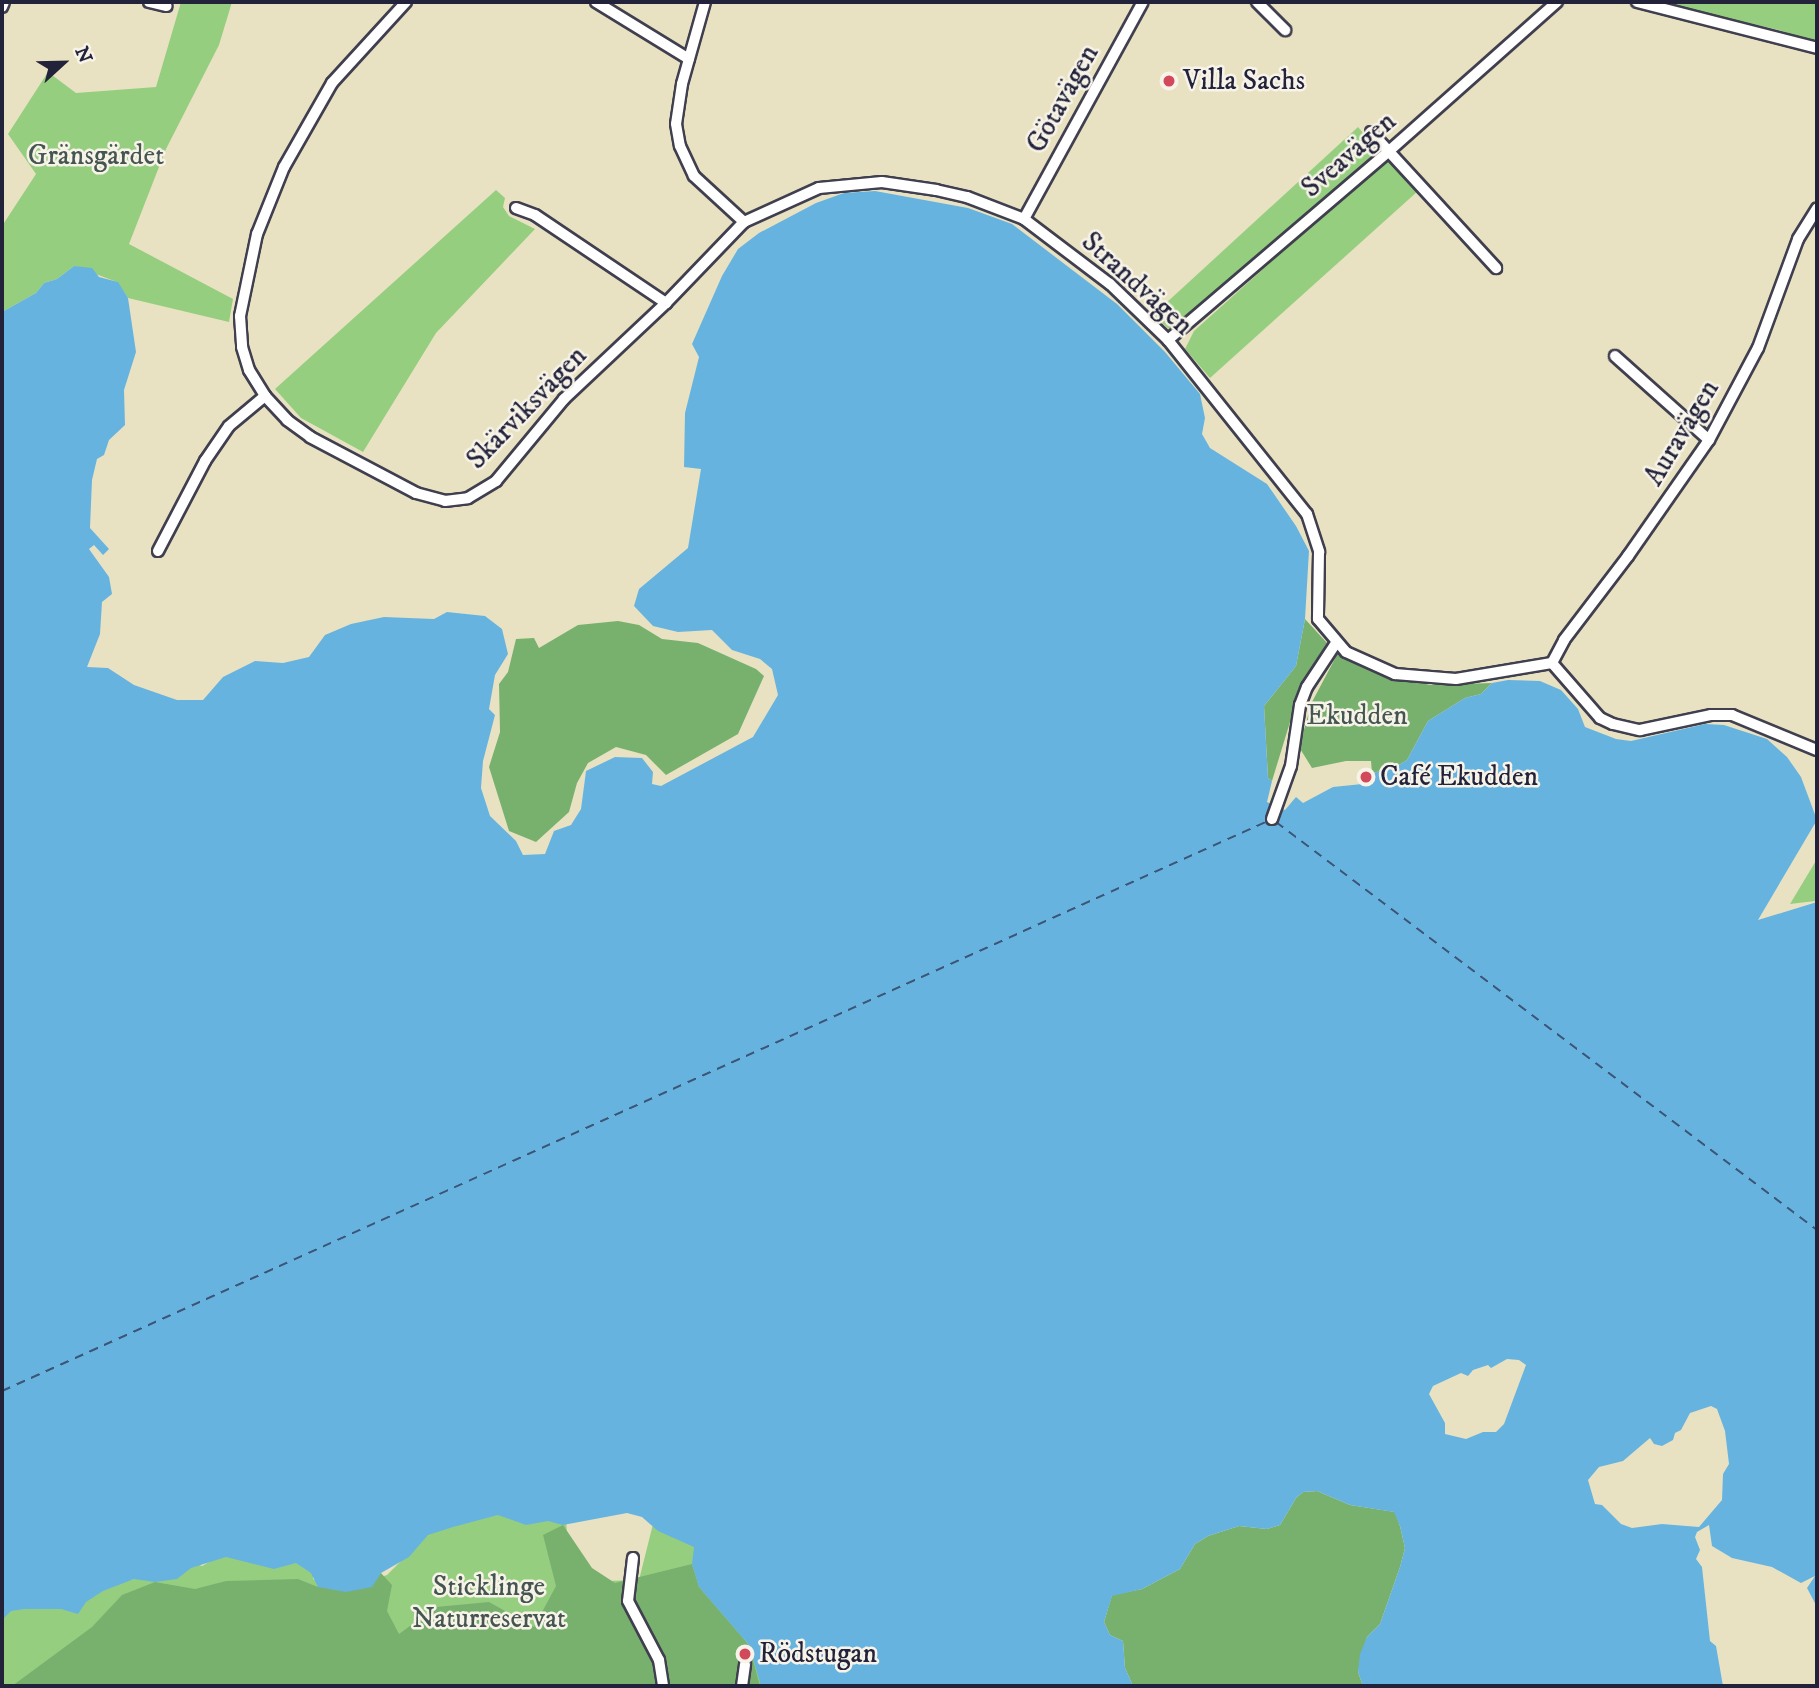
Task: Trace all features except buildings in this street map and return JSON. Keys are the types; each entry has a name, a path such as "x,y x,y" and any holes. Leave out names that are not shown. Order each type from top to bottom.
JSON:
{"street":[{"path":"2,7 4,2"},
{"path":"149,2 167,6"},
{"name":"Skärviksvägen","path":"406,2 332,83 284,167 257,234 240,316 242,347 249,370 265,396 287,420 310,437 416,493 445,501 468,498 496,481 564,399 666,303 744,222"},
{"path":"596,2 689,59"},
{"path":"705,2 689,59 676,124 680,146 694,176 744,222"},
{"name":"Götavägen","path":"1024,219 1143,2"},
{"path":"1258,2 1285,30"},
{"name":"Sveavägen","path":"1168,340 1388,152 1557,2"},
{"path":"1637,2 1817,48"},
{"path":"1371,132 1496,268"},
{"name":"Strandvägen","path":"744,222 819,188 882,182 967,197 1024,219 1110,284 1168,340 1307,514 1319,552 1318,619 1336,643 1376,668 1413,676 1456,679 1552,663"},
{"path":"516,208 535,215 666,303"},
{"name":"Auravägen","path":"1552,663 1564,640 1636,546 1709,440 1758,348 1798,239 1817,208"},
{"path":"1615,356 1709,440"},
{"path":"158,551 211,452 229,426 265,396"},
{"path":"1272,819 1291,766 1300,705 1307,687 1336,643"},
{"path":"1552,663 1600,718 1613,724 1640,730 1711,715 1732,715 1817,750"},
{"path":"633,1558 628,1601 659,1660 663,1686"},
{"path":"742,1686 745,1664"}],"green space":[{"name":"Gränsgärdet","path":"181,2 232,2 219,45 166,149 129,244 233,299 229,322 128,298 117,282 74,266 57,279 44,283 36,293 2,312 2,226 36,174 8,134 48,72 76,93 156,87"},
{"path":"1654,2 1817,2 1817,43 1779,30"},
{"path":"1358,127 1380,153 1184,323 1169,329 1153,315"},
{"path":"1389,156 1418,191 1210,378 1185,349 1194,331"},
{"path":"496,190 505,198 503,207 509,216 535,229 436,333 363,452 301,418 275,389"},
{"name":"Ekudden","path":"1305,619 1327,643 1301,686 1272,781 1268,778 1264,706 1296,666"},
{"path":"618,621 639,625 662,639 698,643 756,669 764,676 738,734 666,775 646,755 616,747 588,763 577,783 569,812 536,842 509,831 489,767 500,732 499,684 508,672 516,639 534,638 539,648 578,625"},
{"name":"Ekudden","path":"1338,653 1380,675 1431,685 1492,683 1481,694 1465,698 1428,721 1407,760 1394,768 1372,773 1371,761 1346,761 1312,768 1299,747 1312,702"},
{"path":"1817,859 1817,898 1815,901 1790,904"},
{"path":"1317,1491 1350,1505 1395,1512 1400,1526 1405,1548 1380,1624 1367,1637 1358,1672 1363,1686 1133,1686 1125,1668 1123,1641 1110,1635 1104,1622 1112,1595 1142,1589 1180,1569 1195,1544 1208,1536 1239,1526 1267,1529 1280,1525 1296,1498 1303,1492"},
{"name":"Sticklinge Naturreservat","path":"496,1512 566,1519 570,1582 639,1580 655,1516 694,1544 769,1686 2,1686 2,1613 13,1604 85,1600 96,1588 197,1564 202,1566 220,1556 296,1561 314,1573 313,1579 324,1585 378,1578 387,1575 431,1531"},
{"name":"Sticklinge Naturreservat","path":"563,1525 592,1568 615,1583 692,1564 699,1587 749,1645 760,1686 12,1686 92,1627 122,1595 155,1582 195,1589 226,1581 298,1579 318,1587 381,1573 392,1585 387,1611 399,1634 436,1607 489,1602 534,1627 556,1586 543,1535"}],"water":[{"path":"875,191 968,208 1012,224 1117,304 1165,352 1200,394 1205,418 1202,434 1210,448 1267,484 1296,526 1309,551 1305,619 1296,666 1264,706 1268,778 1272,781 1267,802 1285,810 1296,797 1303,803 1333,787 1372,783 1372,773 1394,768 1407,760 1428,721 1465,698 1481,694 1492,683 1508,680 1540,681 1561,690 1578,709 1585,727 1616,739 1631,741 1705,724 1724,725 1767,739 1787,757 1801,777 1817,820 1758,920 1817,902 1817,1607 1807,1588 1815,1576 1801,1583 1772,1567 1732,1558 1712,1546 1709,1525 1697,1532 1695,1537 1700,1550 1696,1559 1702,1567 1710,1641 1716,1646 1723,1686 1363,1686 1358,1672 1360,1654 1367,1637 1380,1624 1400,1567 1405,1548 1400,1526 1394,1512 1350,1505 1317,1491 1303,1492 1296,1498 1280,1525 1267,1529 1239,1526 1208,1536 1195,1544 1180,1569 1142,1589 1112,1596 1104,1622 1110,1635 1123,1641 1125,1668 1133,1686 761,1686 749,1645 699,1587 692,1564 694,1547 658,1531 642,1517 627,1513 563,1525 548,1521 526,1525 498,1515 453,1527 428,1535 409,1557 381,1573 372,1587 346,1592 318,1587 311,1573 296,1563 274,1569 226,1557 191,1568 177,1579 155,1582 134,1579 103,1591 86,1602 78,1614 61,1609 24,1609 11,1611 2,1620 2,312 36,293 44,283 57,279 74,266 92,268 99,277 118,282 128,298 136,352 124,390 125,425 109,440 104,455 97,459 92,480 90,528 109,549 103,555 94,545 89,549 109,577 112,594 102,602 100,634 87,667 108,668 134,685 177,700 203,700 223,677 255,661 283,663 309,657 325,635 351,624 384,617 434,619 447,612 485,616 502,629 508,654 495,675 489,709 495,715 483,761 481,788 490,816 516,841 523,855 545,854 554,831 571,825 581,809 586,771 615,757 642,758 653,772 652,784 661,786 753,737 778,695 772,669 760,659 732,650 712,630 678,632 653,626 634,606 639,589 688,548 701,469 684,467 685,413 699,357 692,344 722,276 738,249 759,233 816,203 844,193","holes":["1507,1359 1519,1360 1526,1365 1504,1424 1496,1432 1483,1432 1466,1439 1445,1434 1445,1423 1429,1394 1433,1386 1461,1373 1468,1376 1473,1370 1488,1365 1491,1368","1711,1406 1717,1409 1725,1431 1729,1464 1723,1474 1722,1500 1699,1527 1662,1524 1632,1528 1621,1524 1602,1505 1595,1504 1588,1480 1599,1467 1623,1461 1650,1438 1654,1444 1662,1446 1673,1440 1690,1413"]}],"ferry route":[{"path":"2,1391 1268,821"},
{"path":"1276,822 1817,1230"}],"place":[{"name":"Villa Sachs","path":"1169,81"},
{"name":"Café Ekudden","path":"1366,777"},
{"name":"Rödstugan","path":"745,1654"}]}
